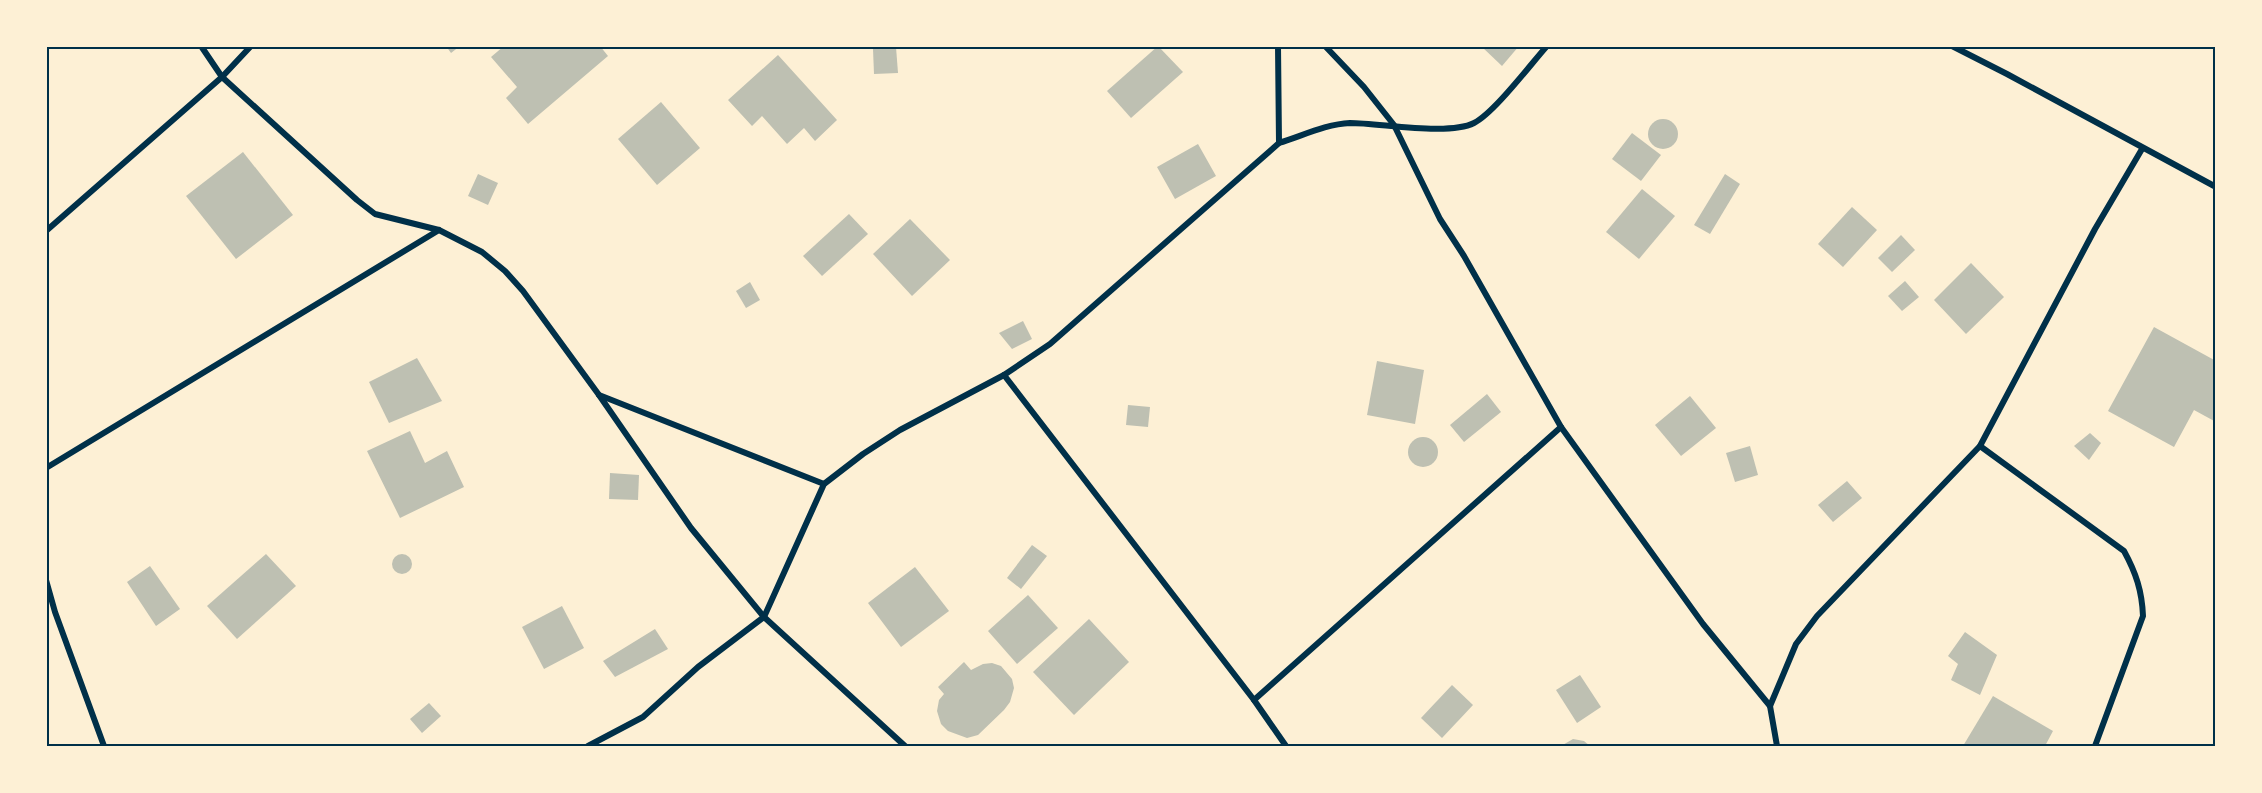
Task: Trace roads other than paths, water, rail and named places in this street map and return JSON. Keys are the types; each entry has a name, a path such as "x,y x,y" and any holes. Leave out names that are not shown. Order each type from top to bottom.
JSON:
{"street":[{"path":"201,46 222,77 375,214 439,230 482,252 505,271 523,291 599,395 691,528 764,617 905,747"},
{"path":"46,231 222,77 251,46"},
{"path":"1278,46 1279,143"},
{"path":"1325,46 1364,87 1394,125 1440,219 1464,256 1561,427 1703,624 1770,706 1777,747"},
{"path":"588,747 643,717 698,667 764,617 824,484 863,454 900,430 1004,375 1050,344 1279,143 1331,126 1348,123 1456,129 1474,123 1490,111 1547,46"},
{"path":"1952,46 2044,93 2142,149 2216,187"},
{"path":"1770,706 1797,644 1817,616 1980,446 2095,229 2142,149"},
{"path":"46,468 439,230"},
{"path":"1004,375 1254,700 1286,747"},
{"path":"599,395 824,484"},
{"path":"1254,700 1561,427"},
{"path":"1980,446 2124,551 2136,572 2142,594 2143,616 2095,747"},
{"path":"46,580 55,612 104,747"}]}
